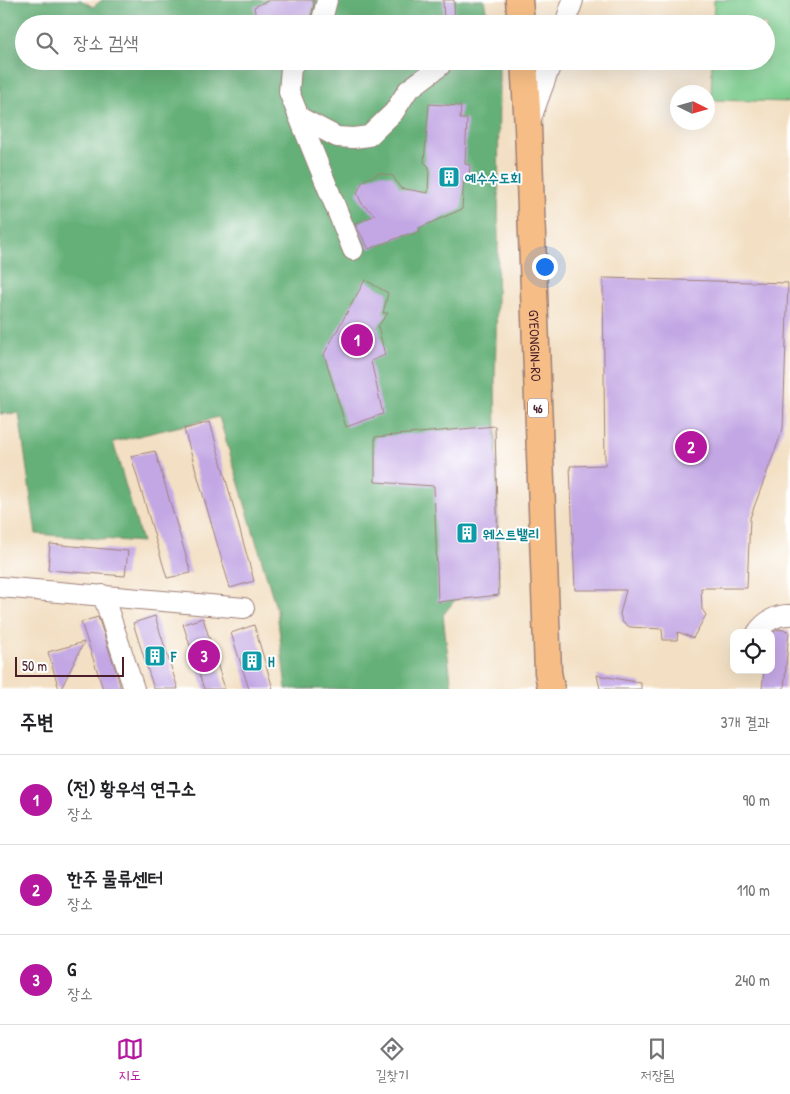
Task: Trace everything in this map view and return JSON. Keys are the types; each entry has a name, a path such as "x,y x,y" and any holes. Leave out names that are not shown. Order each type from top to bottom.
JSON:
{"main road":[{"path":"519,0 520,15"},
{"name":"GYEONGIN-RO","path":"525,70 548,672 551,689"}],"street":[{"path":"323,15 327,0"},
{"path":"568,15 574,0"},
{"path":"291,70 289,92 353,250"},
{"path":"300,118 337,137 354,138 369,136 394,112 408,90 435,70"},
{"path":"528,127 549,70"},
{"path":"1,587 244,608"},
{"path":"103,595 134,689"},
{"path":"760,629 762,625 772,620 784,615 790,615"}],"green space":[{"path":"0,0 81,0 93,7 102,0 484,0 487,15 15,15 15,70 499,70 495,380 499,595 455,600 443,615 452,689 286,689 277,611 219,417 113,442 142,542 36,534 19,413 0,414"},
{"path":"714,0 790,0 790,102 715,100 715,85 711,85 712,70 775,70 775,15 713,15"}],"building":[{"path":"269,0 313,0 314,4 311,15 255,15 254,7"},
{"path":"443,0 454,0 455,15 444,15"},
{"name":"예수수도회","path":"429,104 461,106 460,119 467,119 465,164 470,165 469,177 464,177 462,209 419,228 420,231 369,249 355,224 375,215 362,204 357,193 363,181 379,173 393,176 400,188 428,193 429,167 424,162"},
{"path":"603,278 788,283 783,429 750,518 747,588 701,588 702,609 706,615 693,638 678,632 677,640 663,640 662,629 630,627 622,622 620,614 626,590 575,590 570,466 605,465"},
{"path":"365,280 388,293 383,313 388,313 378,326 385,355 371,361 383,414 346,427 324,354"},
{"path":"210,422 254,581 230,588 184,429"},
{"name":"웨스트밸리","path":"495,426 499,595 438,602 434,486 375,482 375,437"},
{"path":"155,451 191,573 167,578 131,456"},
{"path":"50,544 128,551 125,576 48,570"},
{"name":"F","path":"155,616 178,689 154,689 133,623"},
{"path":"98,617 121,689 103,689 81,622"},
{"path":"203,618 225,689 204,689 183,624"},
{"name":"H","path":"254,625 273,689 249,689 231,633"},
{"path":"778,629 789,631 784,689 762,689 764,674 775,674 775,631"},
{"path":"84,642 61,689 59,689 48,652"},
{"path":"597,675 641,683 641,689 600,689"}],"place":[{"name":"예수수도회","path":"449,177"},
{"name":"(전) 황우석 연구소","path":"357,340"},
{"name":"한주 물류센터","path":"691,447"},
{"name":"웨스트밸리","path":"467,533"},
{"name":"F","path":"155,656"},
{"name":"G","path":"204,656"},
{"name":"H","path":"252,661"}]}
